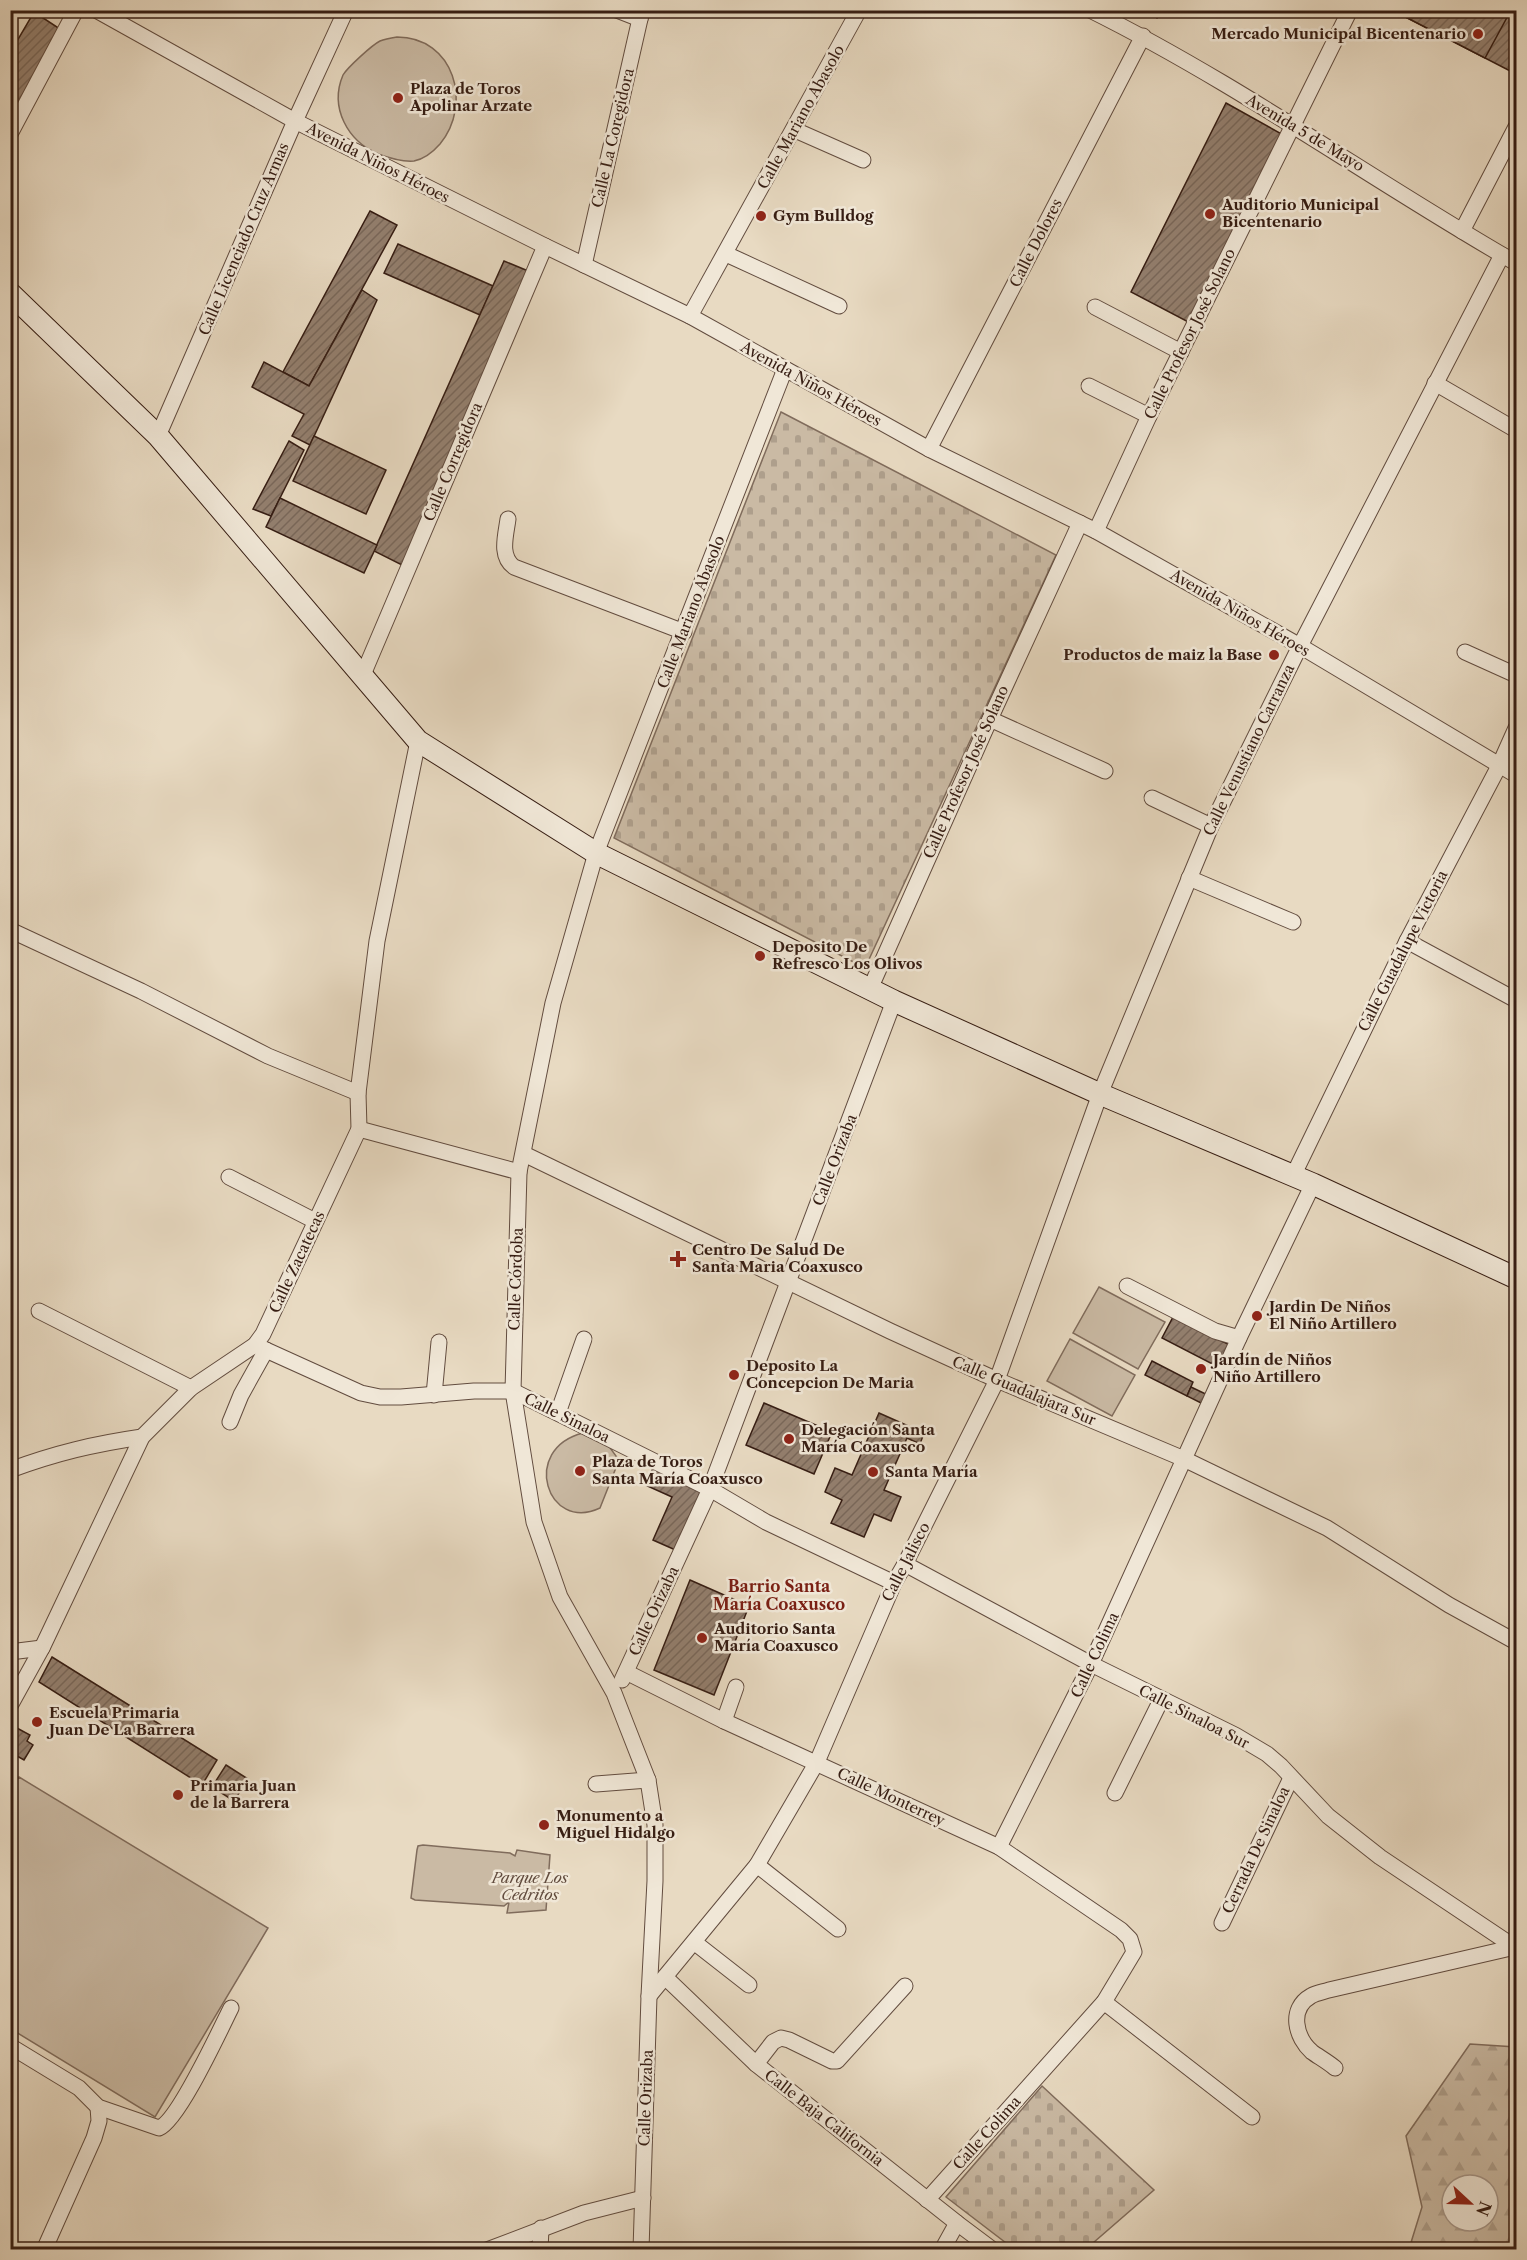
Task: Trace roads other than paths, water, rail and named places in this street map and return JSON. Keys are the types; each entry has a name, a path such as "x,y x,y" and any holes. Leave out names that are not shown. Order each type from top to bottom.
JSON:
{"street":[{"path":"10,134 76,10"},
{"name":"Avenida Niños Héroes","path":"96,10 295,121 544,246 690,316 929,449 1096,531 1300,646 1516,775"},
{"name":"Calle Licenciado Cruz Armas","path":"158,436 295,121 346,10"},
{"path":"617,10 641,15"},
{"name":"Calle Mariano Abasolo","path":"690,316 795,130 859,10"},
{"name":"Avenida 5 de Mayo","path":"1090,10 1143,36 1294,125 1516,263"},
{"name":"Calle Profesor José Solano","path":"1096,531 1149,416 1350,10"},
{"name":"Calle La Coregidora","path":"584,265 641,15"},
{"name":"Calle Dolores","path":"929,449 1143,36"},
{"path":"1462,231 1516,127"},
{"path":"795,130 863,160"},
{"name":"Calle Corregidora","path":"362,678 544,246"},
{"path":"726,254 839,306"},
{"name":"Calle Venustiano Carranza","path":"1100,1094 1211,826 1300,646 1502,255"},
{"path":"10,293 158,436 418,741 596,853 894,1001 1100,1094 1313,1184 1516,1278"},
{"path":"1095,307 1181,352"},
{"name":"Calle Mariano Abasolo","path":"596,853 786,369"},
{"path":"1435,383 1516,430"},
{"path":"1089,386 1149,416"},
{"path":"508,519 504,550 508,563 514,567 684,632"},
{"name":"Calle Profesor José Solano","path":"870,989 1080,523"},
{"path":"1465,652 1516,675"},
{"path":"990,719 1105,771"},
{"name":"Calle Guadalupe Victoria","path":"1293,1176 1407,941 1499,766 1516,728"},
{"name":"Calle Zacatecas","path":"10,1706 42,1648 142,1437 190,1388 260,1348 270,1319 359,1129 358,1093 377,941 418,741"},
{"path":"1152,798 1211,826"},
{"name":"Calle Córdoba","path":"596,853 553,1003 519,1172 513,1391 534,1522 560,1597 614,1693"},
{"path":"1189,878 1293,922"},
{"path":"10,930 132,987 268,1056 358,1093"},
{"path":"1407,941 1516,1000"},
{"name":"Calle Orizaba","path":"641,2250 655,1881 655,1825 648,1780 614,1693 626,1672 710,1490 894,1001"},
{"name":"Calle Jalisco","path":"649,1996 757,1864 817,1762 894,1583 997,1380 1100,1094"},
{"path":"359,1129 519,1172"},
{"name":"Calle Guadalajara Sur","path":"524,1154 890,1331 997,1380 1184,1459 1327,1528 1449,1605 1516,1642"},
{"path":"229,1177 315,1221"},
{"path":"1184,1459 1313,1184"},
{"path":"1127,1286 1215,1331 1239,1338"},
{"path":"39,1311 190,1388"},
{"path":"558,1413 584,1340"},
{"path":"434,1395 439,1342"},
{"path":"230,1422 260,1348"},
{"name":"Calle Sinaloa","path":"260,1348 362,1393 391,1397 474,1391 513,1391 710,1490 766,1522 894,1583"},
{"path":"10,1470 82,1447 142,1437"},
{"name":"Calle Colima","path":"999,1847 1091,1664 1184,1459"},
{"name":"Calle Sinaloa Sur","path":"905,1564 1091,1664 1235,1735 1267,1754 1328,1816 1380,1857 1516,1948"},
{"path":"10,1652 42,1648"},
{"name":"Calle Monterrey","path":"626,1672 724,1721 999,1847 1121,1930 1130,1939 1134,1952"},
{"path":"724,1721 736,1687"},
{"path":"1115,1793 1161,1700"},
{"name":"Cerrada De Sinaloa","path":"1222,1923 1291,1778"},
{"path":"596,1784 648,1780"},
{"path":"757,1864 838,1929"},
{"path":"694,1942 749,1985"},
{"path":"1335,2067 1311,2051 1299,2036 1297,2016 1303,2003 1310,1997 1329,1989 1516,1948"},
{"name":"Calle Colima","path":"927,2200 1104,2002 1134,1952"},
{"name":"Calle Baja California","path":"664,1977 756,2064 993,2250"},
{"path":"756,2064 773,2042 781,2038 837,2061 905,1986"},
{"path":"1104,2002 1252,2116"},
{"path":"10,2046 79,2088 98,2107 159,2128 164,2126 178,2109 231,2008"},
{"path":"44,2250 94,2138 99,2121 98,2107"},
{"path":"487,2250 584,2213 643,2198"},
{"path":"942,2250 957,2223"},
{"path":"540,2250 541,2228"}],"place":[{"name":"Mercado Municipal Bicentenario","path":"1478,34"},
{"name":"Plaza de Toros Apolinar Arzate","path":"398,98"},
{"name":"Auditorio Municipal Bicentenario","path":"1210,214"},
{"name":"Gym Bulldog","path":"761,216"},
{"name":"Productos de maiz la Base","path":"1274,655"},
{"name":"Deposito De Refresco Los Olivos","path":"760,956"},
{"name":"Centro De Salud De Santa Maria Coaxusco","path":"678,1259"},
{"name":"Jardin De Niños El Niño Artillero","path":"1257,1316"},
{"name":"Jardín de Niños Niño Artillero","path":"1201,1369"},
{"name":"Deposito La Concepcion De Maria","path":"734,1375"},
{"name":"Delegación Santa María Coaxusco","path":"789,1439"},
{"name":"Plaza de Toros Santa María Coaxusco","path":"580,1471"},
{"name":"Santa María","path":"873,1472"},
{"name":"Auditorio Santa María Coaxusco","path":"702,1638"},
{"name":"Escuela Primaria Juan De La Barrera","path":"37,1722"},
{"name":"Primaria Juan de la Barrera","path":"178,1795"},
{"name":"Monumento a Miguel Hidalgo","path":"544,1825"}],"district":[{"name":"Barrio Santa María Coaxusco","path":"779,1595"}],"park label":[{"name":"Parque Los Cedritos","path":"530,1886"}]}
